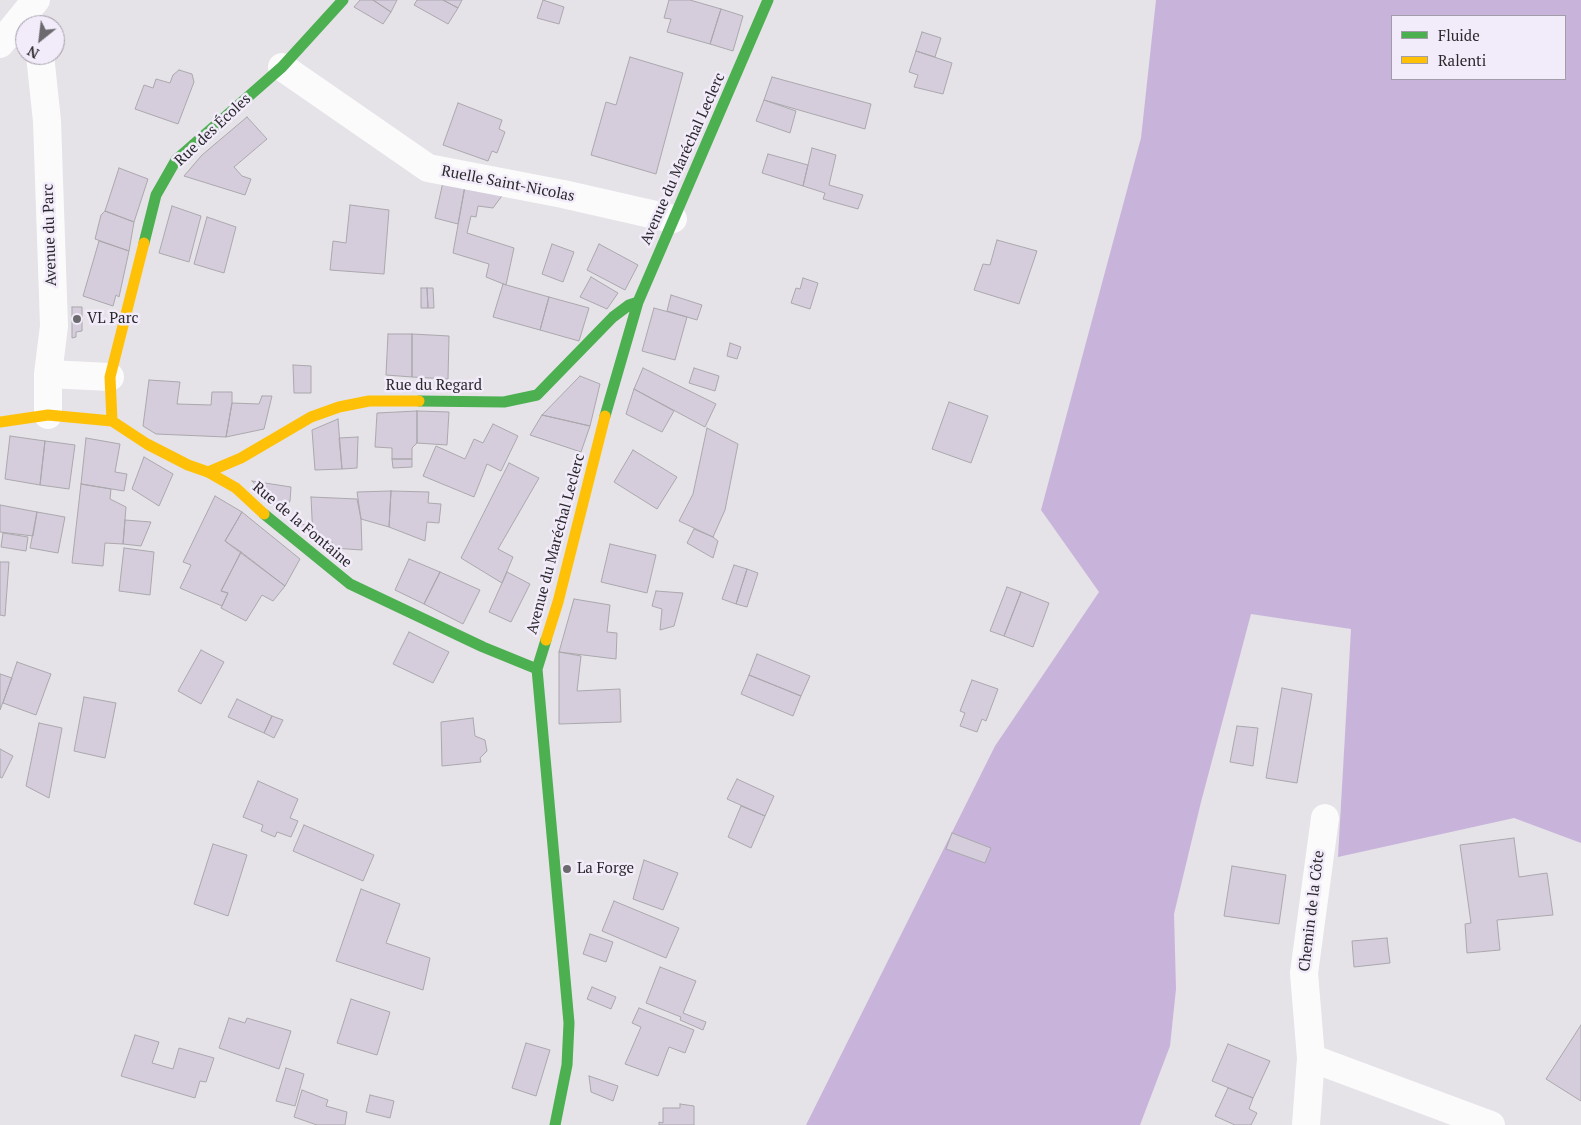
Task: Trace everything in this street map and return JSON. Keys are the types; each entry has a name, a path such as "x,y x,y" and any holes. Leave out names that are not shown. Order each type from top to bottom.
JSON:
{"street":[{"path":"28,15 36,0"},
{"name":"Rue des Écoles","path":"112,421 110,377 156,195 176,160 282,66 343,0"},
{"name":"Avenue du Maréchal Leclerc","path":"555,1125 562,1098 567,1065 568,1023 537,668 558,602 607,408 638,302 768,0"},
{"path":"0,44 15,32"},
{"name":"Avenue du Parc","path":"41,65 47,121 54,326 48,374 48,416"},
{"name":"Ruelle Saint-Nicolas","path":"282,66 428,168 563,194 673,219"},
{"name":"Rue du Regard","path":"208,472 240,458 311,416 339,407 369,401 504,402 537,395 613,318 638,302"},
{"path":"48,374 110,377"},
{"name":"Rue de la Fontaine","path":"0,422 48,416 112,421 147,444 188,465 208,472 236,488 277,526 350,584 483,647 537,668"},
{"name":"Chemin de la Côte","path":"1306,1125 1312,1058 1304,973 1325,818"},
{"path":"1312,1058 1491,1125"}],"shaded area":[{"path":"1156,0 1581,0 1581,843 1514,818 1338,857 1351,629 1251,614 1201,802 1174,914 1176,989 1170,1046 1140,1125 806,1125 995,746 1099,592 1041,510 1141,138"}],"building":[{"path":"360,0 373,0 391,12 383,24 354,7"},
{"path":"373,0 397,0 391,12"},
{"path":"417,0 443,0 458,8 448,24 414,5"},
{"path":"443,0 462,0 458,8"},
{"path":"543,0 564,7 559,24 537,18"},
{"path":"669,0 690,0 721,9 710,44 667,32 671,19 664,18"},
{"path":"721,9 743,16 733,51 710,44"},
{"path":"922,32 941,38 935,57 916,51"},
{"path":"916,51 952,63 943,94 914,87 918,75 909,72"},
{"path":"630,57 683,73 656,174 591,155 606,102 616,105"},
{"path":"179,70 192,74 194,82 178,124 135,109 144,85 153,88 156,79 170,83 173,75"},
{"path":"772,77 871,104 865,129 764,100"},
{"path":"764,100 796,111 790,133 756,121"},
{"path":"458,103 502,120 499,129 505,132 497,153 492,151 488,161 443,145"},
{"path":"247,117 267,139 234,167 242,176 251,179 245,195 184,176 202,155"},
{"path":"812,148 836,155 829,185 863,195 858,209 823,199 825,193 803,186"},
{"path":"768,154 808,165 803,186 762,173"},
{"path":"119,168 148,179 134,222 105,211"},
{"path":"443,182 465,186 458,224 435,218"},
{"path":"465,186 504,193 493,208 478,206 476,217 471,216 467,233 514,248 506,285 486,277 489,264 453,253"},
{"path":"350,205 389,210 384,274 330,270 333,241 346,243"},
{"path":"172,206 201,216 189,262 159,253"},
{"path":"105,211 134,222 129,251 95,239 101,215"},
{"path":"207,217 236,227 224,273 194,264"},
{"path":"997,240 1037,251 1019,304 974,290 983,264 990,265"},
{"path":"99,241 129,251 119,297 116,295 113,306 83,296"},
{"path":"552,244 574,252 563,282 542,274"},
{"path":"599,244 638,265 625,290 587,270"},
{"path":"591,277 618,293 607,309 580,297"},
{"path":"803,278 818,283 810,309 791,303 796,288 800,289"},
{"path":"503,284 549,297 540,330 493,317"},
{"path":"421,288 427,288 428,308 421,308"},
{"path":"427,288 433,288 434,308 428,308"},
{"path":"671,295 702,305 697,320 667,311"},
{"path":"549,297 589,308 579,341 540,330"},
{"name":"VL Parc","path":"72,307 82,307 82,331 76,332 76,337 72,338"},
{"path":"654,308 687,317 675,360 642,351"},
{"path":"388,334 412,334 412,377 386,375"},
{"path":"412,334 449,336 448,379 412,377"},
{"path":"730,343 741,347 737,359 727,356"},
{"path":"293,365 311,366 311,393 294,393"},
{"path":"643,368 716,404 705,427 634,389"},
{"path":"694,368 719,376 715,391 689,383"},
{"path":"580,376 600,384 590,426 542,415"},
{"path":"149,380 180,382 177,404 211,405 212,392 232,392 226,437 156,434 143,426"},
{"path":"634,389 674,411 662,432 626,414"},
{"path":"262,396 272,396 264,429 226,437 232,403 259,404"},
{"path":"949,402 988,416 971,463 932,449"},
{"path":"417,411 449,412 447,445 417,443"},
{"path":"417,411 417,443 412,448 412,459 392,459 392,448 375,447 377,413"},
{"path":"542,415 590,426 581,452 530,435"},
{"path":"338,419 342,469 315,470 312,430"},
{"path":"493,424 518,436 501,471 487,464 474,497 423,476 436,446 465,459 474,439 483,443"},
{"path":"707,428 738,444 725,510 713,537 679,521 693,494"},
{"path":"10,436 45,441 40,485 5,479"},
{"path":"358,437 357,468 342,469 339,438"},
{"path":"86,438 120,444 115,472 127,474 124,491 81,484"},
{"path":"45,441 75,445 69,489 40,485"},
{"path":"633,450 677,477 657,509 614,482"},
{"path":"144,457 173,474 159,506 132,489"},
{"path":"392,459 412,459 412,467 393,468"},
{"path":"509,463 539,478 498,549 513,557 502,583 461,558"},
{"path":"252,481 291,487 290,501 282,514"},
{"path":"81,484 111,489 110,499 126,507 123,544 105,543 103,566 72,563"},
{"path":"391,491 389,527 361,519 357,492"},
{"path":"391,491 429,492 428,503 441,504 439,523 427,522 425,541 389,527"},
{"path":"215,496 242,512 225,541 241,552 221,591 228,593 222,606 180,588 191,565 183,562"},
{"path":"311,497 357,499 361,519 362,550 332,548 332,542 320,543 313,538"},
{"path":"0,505 37,512 33,536 0,532"},
{"path":"37,512 65,517 58,553 30,548"},
{"path":"242,512 300,559 285,586 225,541"},
{"path":"125,520 151,522 141,546 123,544"},
{"path":"295,524 312,525 313,538"},
{"path":"694,529 718,541 713,558 687,543"},
{"path":"3,533 28,537 26,551 1,547"},
{"path":"610,544 656,555 647,593 601,582"},
{"path":"124,548 154,552 150,595 119,591"},
{"path":"241,552 285,586 273,601 262,595 246,621 221,608 228,593 221,591"},
{"path":"409,559 440,572 424,604 395,590"},
{"path":"0,562 9,562 5,616 0,615"},
{"path":"734,565 747,569 736,604 722,599"},
{"path":"747,569 758,573 747,607 736,604"},
{"path":"440,572 480,590 463,624 424,604"},
{"path":"507,572 530,584 511,622 489,612"},
{"path":"1007,587 1021,592 1004,636 990,631"},
{"path":"656,591 683,593 674,626 660,630 662,609 652,606"},
{"path":"1021,592 1049,603 1033,647 1004,636"},
{"path":"574,599 610,605 607,632 617,633 616,659 559,652"},
{"path":"409,632 449,652 433,683 393,664"},
{"path":"201,650 224,662 201,704 178,691"},
{"path":"559,652 581,656 577,691 620,689 621,722 559,724"},
{"path":"757,654 810,676 801,696 749,675"},
{"path":"17,662 51,674 36,715 3,703"},
{"path":"0,674 12,678 0,710"},
{"path":"749,675 801,696 793,716 741,694"},
{"path":"972,680 998,689 986,721 982,719 977,732 960,726 965,713 960,711"},
{"path":"1282,688 1312,694 1297,783 1266,778"},
{"path":"84,697 116,703 105,758 74,751"},
{"path":"237,699 272,716 264,733 228,717"},
{"path":"272,716 283,720 274,738 264,733"},
{"path":"473,718 475,736 485,740 487,751 480,758 481,762 442,766 441,722"},
{"path":"39,723 62,728 49,798 26,786"},
{"path":"1237,726 1258,728 1253,766 1230,762"},
{"path":"0,749 13,756 2,778 0,777"},
{"path":"737,779 774,796 765,816 727,799"},
{"path":"258,781 298,799 290,818 298,821 291,837 277,832 275,837 261,831 263,825 243,817"},
{"path":"741,806 765,816 751,848 728,837"},
{"path":"304,825 374,855 363,881 293,851"},
{"path":"952,833 991,848 985,863 946,849"},
{"path":"1514,838 1519,877 1547,873 1553,915 1497,920 1500,950 1467,953 1465,924 1471,923 1460,845"},
{"path":"213,844 247,855 228,916 194,904"},
{"path":"644,860 678,873 663,910 633,899"},
{"path":"1232,866 1286,875 1279,924 1224,916"},
{"path":"361,889 400,904 386,943 430,958 423,990 336,961"},
{"path":"614,901 679,928 666,958 602,931"},
{"path":"590,934 613,942 606,962 583,954"},
{"path":"1387,938 1390,963 1354,967 1352,941"},
{"path":"660,967 696,981 683,1013 706,1022 703,1030 680,1020 681,1017 646,1003"},
{"path":"592,987 616,997 611,1009 587,999"},
{"path":"351,999 390,1012 377,1055 337,1043"},
{"path":"639,1008 694,1030 685,1053 669,1047 658,1076 625,1064 641,1027 632,1023"},
{"path":"229,1018 245,1023 247,1018 291,1031 279,1069 219,1048"},
{"path":"1581,1025 1581,1101 1546,1079"},
{"path":"135,1035 159,1042 152,1063 173,1069 179,1048 214,1058 206,1082 200,1081 195,1098 121,1076"},
{"path":"526,1043 550,1050 536,1096 512,1088"},
{"path":"1228,1044 1270,1061 1253,1098 1212,1081"},
{"path":"286,1068 304,1074 295,1106 276,1101"},
{"path":"589,1076 618,1086 613,1101 591,1092"},
{"path":"1228,1088 1253,1098 1249,1109 1257,1113 1251,1125 1235,1125 1215,1116"},
{"path":"302,1090 328,1100 326,1106 347,1112 345,1125 317,1125 294,1117"},
{"path":"370,1095 394,1101 390,1118 366,1112"},
{"path":"680,1104 694,1106 694,1125 659,1125 659,1122 663,1123 663,1108 680,1108"}],"traffic: fast":[{"path":"144,243 156,195 176,160 282,67 343,0"},
{"path":"605,416 638,302 768,0"},
{"path":"419,401 504,402 537,395 613,317 629,305 638,302"},
{"path":"264,514 350,584 483,647 537,669"},
{"path":"546,640 537,669 569,1023 567,1065 555,1125"}],"traffic: slow":[{"path":"112,421 110,377 144,243"},
{"path":"208,472 241,458 311,417 339,407 369,401 419,401"},
{"path":"0,422 48,415 112,421 147,444 188,465 208,472 236,488 264,514"},
{"path":"546,640 558,602 605,416"}],"place":[{"name":"VL Parc","path":"77,319"},
{"name":"La Forge","path":"567,869"}]}
